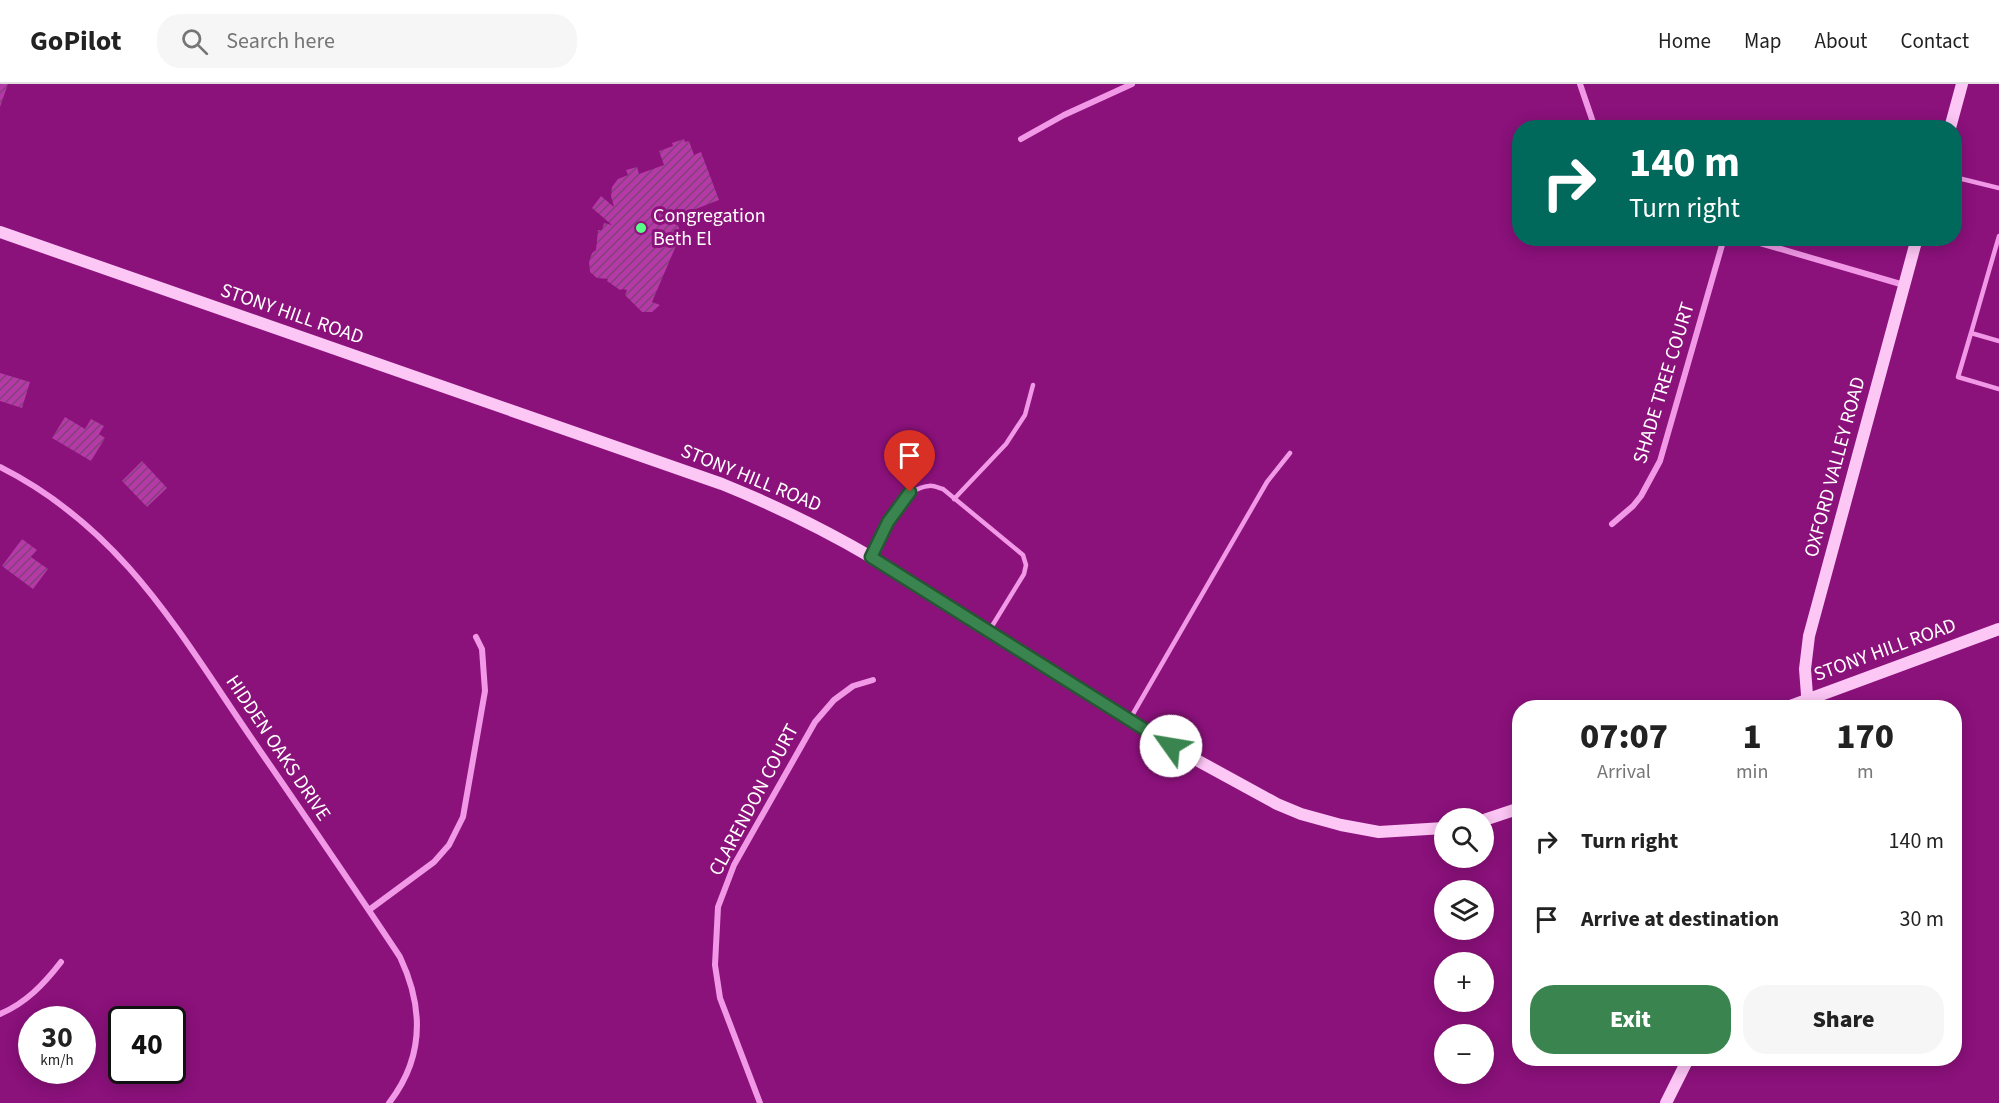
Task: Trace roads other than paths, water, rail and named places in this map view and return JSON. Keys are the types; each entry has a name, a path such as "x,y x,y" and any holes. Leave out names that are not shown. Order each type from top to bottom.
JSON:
{"street":[{"path":"1021,139 1132,84"},
{"path":"1580,84 1592,120"},
{"path":"1952,120 1962,84"},
{"name":"STONY HILL ROAD","path":"0,232 722,484 826,531 1200,762 1277,804 1341,825 1379,832 1434,829"},
{"name":"SHADE TREE COURT","path":"1612,524 1641,496 1660,461 1722,246"},
{"path":"1770,246 1904,285"},
{"name":"OXFORD VALLEY ROAD","path":"1808,700 1805,669 1809,636 1849,496 1915,246"},
{"name":"HIDDEN OAKS DRIVE","path":"0,467 43,492 80,519 105,541 142,581 400,957 410,977 416,1007 417,1032 413,1058 400,1089 389,1103"},
{"name":"STONY HILL ROAD","path":"1818,700 1999,629"},
{"path":"369,910 434,862 449,845 460,824 466,804 485,691 482,649 476,637"},
{"name":"CLARENDON COURT","path":"760,1103 720,998 715,965 718,907 734,865 814,722 834,700 853,686 873,680"},
{"path":"1494,817 1512,811"},
{"path":"0,1014 21,1003 38,989 61,962"},
{"path":"1666,1103 1684,1066"}],"lane":[{"path":"1962,179 1999,188"},
{"path":"1999,236 1958,377 1999,389"},
{"path":"1971,333 1999,341"},
{"path":"954,499 1006,444 1025,415 1033,385"},
{"path":"1130,719 1267,482 1290,453"},
{"path":"871,557 888,522 910,492 930,485 943,489 1023,555 1026,565 1024,574 989,631"}],"place":[{"name":"Congregation Beth El","path":"641,228"}]}
